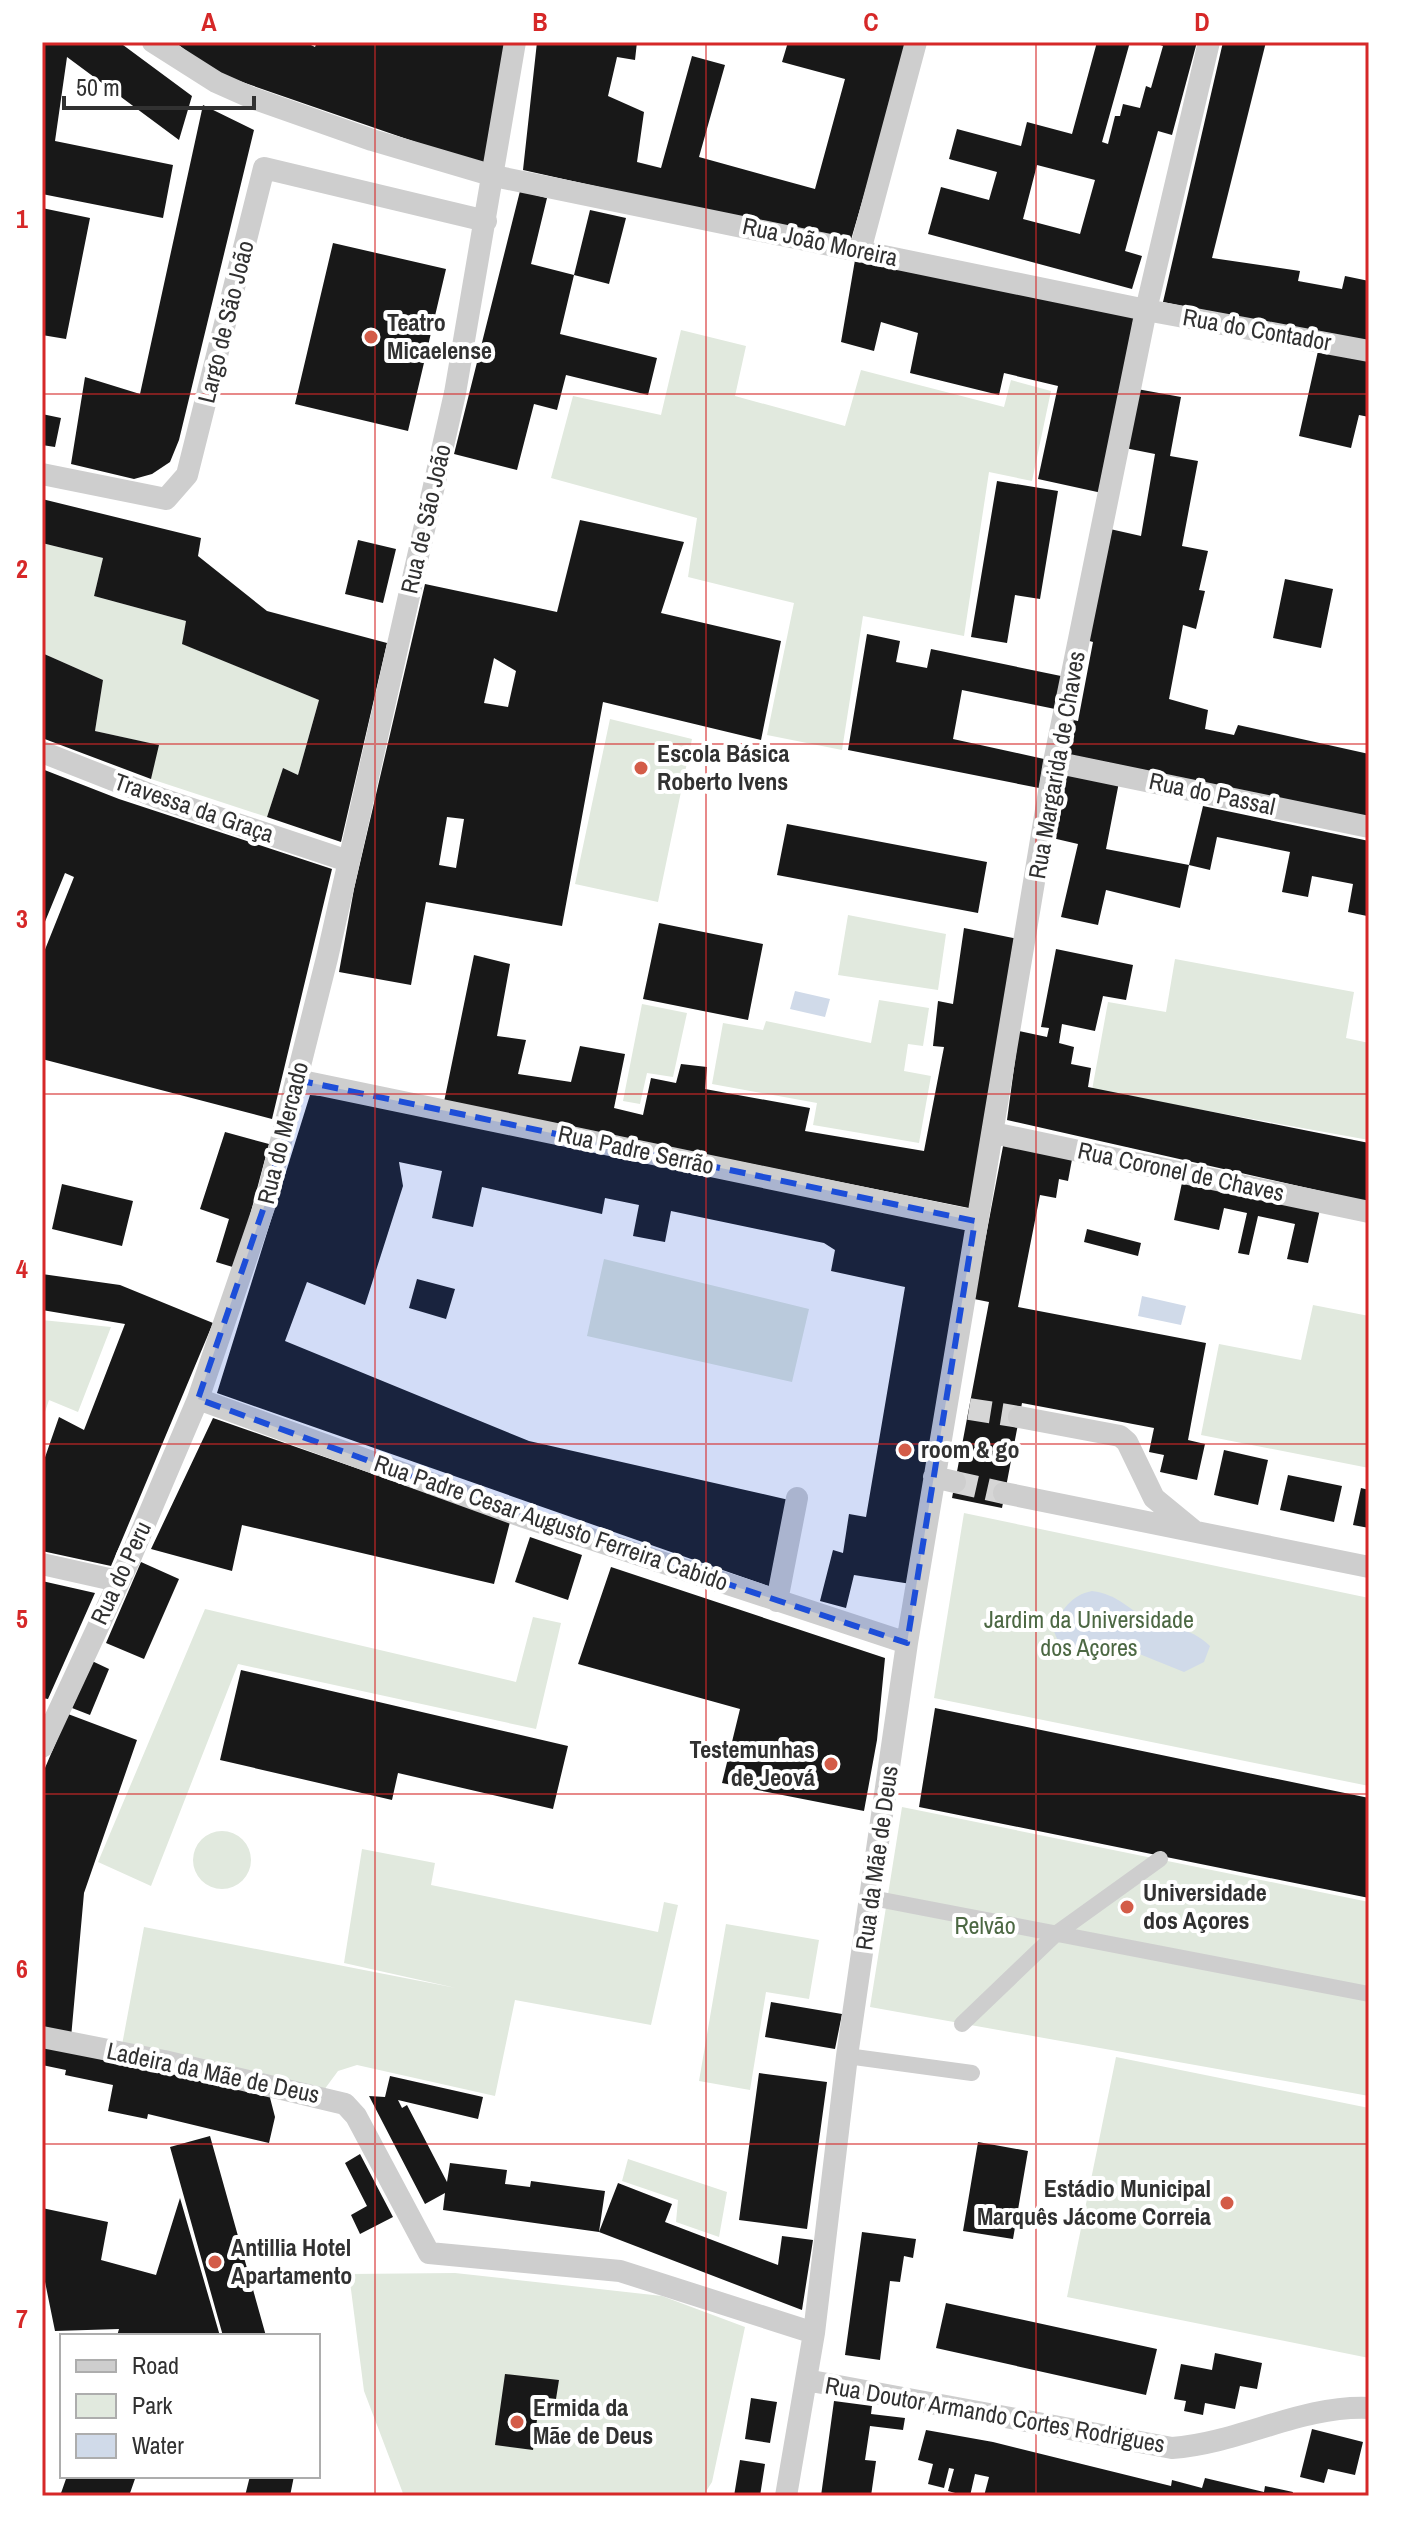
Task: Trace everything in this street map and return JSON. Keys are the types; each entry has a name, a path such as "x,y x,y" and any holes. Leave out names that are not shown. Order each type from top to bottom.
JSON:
{"street":[{"name":"Rua João Moreira","path":"153,42 216,82 252,98 372,140 494,176 1146,310"},
{"name":"Rua de São João","path":"348,861 455,393 515,42"},
{"path":"860,251 916,42"},
{"name":"Rua Margarida de Chaves","path":"975,1221 993,1133 1054,762 1146,310 1209,42"},
{"name":"Largo de São João","path":"42,474 166,499 187,475 264,168 486,221"},
{"name":"Rua do Contador","path":"1146,310 1369,351"},
{"name":"Travessa da Graça","path":"42,752 159,798 348,861"},
{"name":"Rua do Passal","path":"1054,762 1369,827"},
{"name":"Rua do Mercado","path":"198,1399 266,1201 348,861"},
{"name":"Rua Padre Serrão","path":"297,1080 975,1221"},
{"name":"Rua Coronel de Chaves","path":"993,1133 1369,1212"},
{"name":"Rua da Mãe de Deus","path":"786,2496 814,2333 847,2056 907,1643 958,1407 975,1221"},
{"name":"Rua do Peru","path":"42,1747 48,1714 118,1581 198,1399"},
{"name":"Rua Padre Cesar Augusto Ferreira Cabido","path":"198,1399 521,1516 907,1643"},
{"path":"1019,1417 1120,1436 1132,1451 1154,1498 1182,1524 1205,1537"},
{"path":"1004,1493 1205,1537 1369,1567"},
{"path":"777,1601 797,1498"},
{"path":"42,1564 118,1581"},
{"path":"962,2024 1057,1933 1160,1859"},
{"path":"872,1898 1369,1993"},
{"name":"Ladeira da Mãe de Deus","path":"42,2037 164,2061 345,2104 356,2116 429,2253 620,2271 814,2333"},
{"path":"847,2056 972,2073"},
{"name":"Rua Doutor Armando Cortes Rodrigues","path":"806,2380 1172,2448 1220,2443 1310,2413 1346,2407 1369,2408"}],"highlighted area":[{"path":"297,1080 975,1221 907,1643 521,1516 198,1399 266,1201"}],"green space":[{"path":"681,330 746,346 735,396 845,426 861,370 1004,407 1011,380 1051,391 1032,481 989,472 964,636 863,616 842,750 767,735 794,603 688,577 697,518 551,478 573,396 661,415"},
{"path":"42,543 103,558 94,596 186,621 183,644 319,700 298,775 283,768 267,817 151,779 158,745 95,731 103,680 42,653"},
{"path":"610,719 692,739 658,902 575,884"},
{"path":"848,915 946,934 938,990 838,975"},
{"path":"1175,959 1354,992 1346,1038 1369,1043 1369,1140 1092,1090 1108,1002 1166,1012"},
{"path":"879,1000 929,1008 923,1046 908,1044 904,1071 931,1076 919,1143 813,1125 817,1103 712,1084 723,1023 763,1030 766,1021 871,1043"},
{"path":"642,1004 687,1013 673,1077 647,1073 640,1104 623,1101"},
{"path":"604,1259 809,1309 792,1382 587,1336"},
{"path":"1313,1305 1369,1316 1369,1468 1201,1435 1219,1344 1301,1360"},
{"path":"42,1320 111,1327 78,1412 49,1400 42,1421"},
{"name":"Jardim da Universidade dos Açores","path":"964,1513 1369,1598 1369,1786 934,1698"},
{"path":"205,1609 516,1682 533,1617 561,1623 536,1729 238,1664 151,1886 98,1862"},
{"name":"Relvão","path":"902,1807 1369,1902 1369,2096 870,2007"},
{"path":"222,1831 243,1839 251,1860 243,1881 222,1889 201,1881 193,1860 201,1839"},
{"path":"362,1849 435,1863 431,1885 658,1932 664,1902 678,1905 651,2025 515,2000 495,2096 357,2065 338,2071 324,2090 122,2045 144,1927 456,1988 344,1963"},
{"path":"726,1924 819,1940 809,1999 766,1992 750,2090 699,2081"},
{"name":"Estádio Municipal Marquês Jácome Correia","path":"1116,2057 1369,2108 1369,2358 1067,2297"},
{"path":"628,2159 727,2192 719,2237 676,2222 678,2200 622,2181"},
{"path":"455,2273 662,2296 745,2327 712,2482 703,2496 404,2496 364,2391 349,2274"}],"water":[{"path":"795,991 830,999 825,1017 790,1009"},
{"path":"1142,1296 1186,1306 1181,1325 1138,1316"},
{"path":"1092,1591 1116,1598 1148,1619 1202,1639 1210,1646 1204,1662 1184,1672 1122,1647 1090,1656 1072,1655 1058,1641 1053,1628 1068,1604"}],"building":[{"path":"42,42 119,42 192,96 179,140 67,57 55,141 173,165 163,218 42,194"},
{"path":"175,42 305,42 315,47 317,42 506,42 485,166 213,72"},
{"path":"537,42 637,42 635,60 617,57 608,96 644,112 637,162 661,168 692,56 725,65 699,157 815,189 845,79 782,62 788,42 909,42 850,243 523,170"},
{"path":"1097,42 1130,42 1102,142 1108,144 1115,116 1120,116 1123,104 1140,108 1146,86 1151,88 1163,46 1152,42 1197,42 1172,135 1158,131 1125,251 1142,256 1132,289 928,234 941,187 989,200 997,172 949,159 957,129 1021,146 1027,122 1072,134","holes":["1037,165 1095,180 1080,234 1023,219"]},
{"path":"1223,42 1266,42 1212,258 1300,271 1298,281 1342,289 1345,276 1369,281 1369,344 1163,302"},
{"path":"203,105 254,130 179,440 170,462 152,474 134,479 71,464 85,377 140,394"},
{"path":"520,191 547,198 531,264 574,275 560,334 657,358 648,395 566,375 557,410 534,404 517,470 454,454"},
{"path":"42,208 90,218 66,339 42,335"},
{"path":"590,210 626,218 609,284 574,275"},
{"name":"Teatro Micaelense","path":"333,243 446,269 408,431 295,404"},
{"path":"855,260 1134,316 1102,493 1038,479 1058,386 1004,373 999,395 910,373 918,333 881,322 874,351 841,342"},
{"path":"1320,342 1369,354 1369,417 1359,415 1351,448 1299,436"},
{"path":"1137,389 1181,397 1170,456 1198,461 1182,546 1208,551 1199,590 1205,591 1196,629 1183,625 1169,699 1208,710 1205,729 1234,735 1238,725 1369,754 1369,817 1066,754 1073,720 1078,721 1093,642 1086,640 1110,529 1141,536 1155,454 1125,448"},
{"path":"42,414 61,418 55,447 42,445"},
{"path":"997,481 1058,491 1040,599 1015,595 1007,643 971,637"},
{"path":"42,499 201,538 198,556 267,611 387,643 341,842 267,817 283,768 298,775 319,700 182,644 186,621 94,596 103,558 42,543"},
{"path":"580,520 684,542 661,613 781,641 761,740 603,702 562,926 426,902 411,985 339,972 354,889 425,584 557,612","holes":["494,658 516,671 508,707 484,703","447,817 464,819 456,868 439,865"]},
{"path":"358,540 396,549 383,603 345,594"},
{"path":"1285,579 1333,589 1321,648 1273,638"},
{"path":"867,634 900,641 896,662 927,668 931,649 1061,676 1055,709 962,690 953,739 1044,759 1039,788 848,750"},
{"path":"42,653 103,680 95,731 159,745 151,779 42,738"},
{"path":"42,769 119,799 332,869 272,1119 42,1059 42,957 74,877 65,873 42,929"},
{"path":"1061,771 1119,782 1106,849 1189,865 1180,908 1106,890 1098,925 1061,917 1078,844 1048,837"},
{"path":"1203,806 1369,841 1367,916 1348,912 1353,884 1312,876 1308,897 1282,892 1290,852 1217,837 1210,870 1189,865"},
{"path":"787,824 987,862 978,913 777,875"},
{"path":"659,923 763,944 748,1020 643,999"},
{"path":"964,928 1018,939 969,1208 444,1102 474,955 510,964 497,1036 526,1040 518,1074 571,1082 580,1046 625,1054 614,1108 643,1115 651,1078 676,1083 681,1064 707,1067 705,1089 810,1108 805,1131 924,1151 944,1047 933,1046 938,1001 953,1004"},
{"path":"1056,949 1133,965 1126,1000 1103,996 1095,1031 1062,1024 1059,1043 1074,1047 1071,1064 1091,1068 1088,1087 1369,1143 1369,1202 1007,1120 1019,1031 1047,1037 1049,1028 1041,1027"},
{"path":"310,1095 366,1099 969,1226 911,1584 854,1575 846,1608 820,1601 833,1550 843,1553 849,1514 866,1517 905,1287 831,1271 835,1250 824,1243 671,1211 665,1242 633,1236 639,1205 605,1198 602,1214 482,1187 473,1227 432,1218 442,1171 399,1162 403,1186 365,1305 307,1282 285,1341 529,1441 789,1500 771,1587 217,1393"},
{"path":"225,1132 269,1144 236,1268 216,1262 229,1219 200,1209"},
{"path":"1004,1141 1073,1154 1068,1181 1059,1179 1056,1198 1040,1195 1018,1307 1206,1343 1188,1440 1205,1444 1197,1480 1160,1472 1164,1455 1149,1452 1154,1428 1022,1403 1002,1508 952,1498 989,1302 974,1299"},
{"path":"1183,1178 1320,1209 1308,1263 1287,1259 1295,1224 1258,1216 1249,1255 1238,1253 1247,1213 1224,1208 1219,1230 1174,1220"},
{"path":"62,1184 133,1201 122,1246 52,1229"},
{"path":"1087,1229 1141,1243 1138,1256 1084,1242"},
{"path":"42,1274 120,1285 213,1323 111,1566 42,1551 42,1466 59,1417 84,1430 125,1324 42,1310"},
{"path":"417,1279 455,1289 446,1319 409,1308"},
{"path":"213,1418 510,1522 494,1584 242,1525 232,1571 151,1549"},
{"path":"1224,1450 1268,1460 1258,1505 1214,1495"},
{"path":"1288,1475 1342,1486 1334,1522 1280,1510"},
{"path":"1361,1488 1369,1490 1369,1528 1353,1525"},
{"path":"530,1537 582,1555 568,1600 515,1582"},
{"path":"141,1562 179,1579 144,1659 106,1643"},
{"path":"611,1567 885,1658 877,1740 864,1811 722,1783 740,1709 578,1664"},
{"path":"42,1581 95,1593 48,1699 42,1698"},
{"path":"92,1661 109,1669 90,1715 72,1708"},
{"path":"241,1670 568,1746 553,1809 398,1773 392,1800 220,1760"},
{"path":"935,1708 1369,1798 1369,1898 919,1807"},
{"path":"68,1714 137,1740 84,1893 71,2038 42,2033 42,1775"},
{"path":"771,2002 842,2014 835,2049 765,2037"},
{"path":"42,2041 268,2090 275,2117 269,2143 148,2114 147,2119 108,2111 113,2085 65,2075 66,2070 42,2065"},
{"path":"759,2073 827,2082 807,2229 739,2220"},
{"path":"390,2076 483,2097 478,2119 398,2100 402,2108 407,2105 447,2182 450,2163 507,2170 505,2184 530,2187 531,2181 605,2191 599,2232 443,2210 445,2193 425,2204 369,2096 385,2097"},
{"path":"210,2136 265,2334 222,2334 170,2147"},
{"path":"978,2142 1028,2151 1013,2239 963,2231"},
{"path":"360,2154 393,2217 360,2234 351,2215 367,2206 345,2163"},
{"path":"618,2183 672,2204 665,2222 778,2265 782,2236 813,2240 802,2310 599,2232"},
{"path":"180,2198 219,2334 118,2334 119,2329 55,2331 42,2267 42,2208 108,2222 101,2260 156,2275"},
{"path":"862,2232 916,2239 913,2258 904,2256 900,2282 890,2281 880,2360 845,2355"},
{"path":"946,2303 1157,2349 1146,2395 936,2348"},
{"path":"1215,2353 1262,2363 1257,2389 1240,2386 1235,2409 1205,2403 1203,2415 1184,2411 1186,2401 1174,2399 1181,2364 1212,2370"},
{"name":"Ermida da Mãe de Deus","path":"505,2374 559,2380 556,2399 540,2397 533,2450 495,2445"},
{"path":"751,2398 777,2402 770,2443 745,2439"},
{"path":"834,2401 872,2406 871,2414 905,2418 903,2430 870,2426 865,2460 876,2461 871,2496 821,2496"},
{"path":"1312,2429 1363,2442 1355,2475 1328,2469 1324,2483 1300,2477"},
{"path":"926,2430 993,2442 1171,2486 1172,2480 1202,2488 1205,2478 1264,2492 1265,2486 1293,2492 1292,2496 984,2496 989,2477 975,2474 970,2496 966,2496 948,2491 954,2469 949,2468 944,2488 928,2484 933,2464 918,2460"},
{"path":"740,2460 765,2464 760,2496 734,2496"},
{"path":"66,2478 135,2478 129,2496 60,2496"},
{"path":"250,2478 294,2478 290,2496 245,2496"}],"tunnel":[{"path":"969,1409 1019,1417"},
{"path":"955,1482 1004,1493"}],"place":[{"name":"Teatro Micaelense","path":"371,337"},
{"name":"Escola Básica Roberto Ivens","path":"641,768"},
{"name":"room & go","path":"905,1450"},
{"name":"Testemunhas de Jeová","path":"831,1764"},
{"name":"Universidade dos Açores","path":"1127,1907"},
{"name":"Estádio Municipal Marquês Jácome Correia","path":"1227,2203"},
{"name":"Antillia Hotel Apartamento","path":"215,2262"},
{"name":"Ermida da Mãe de Deus","path":"517,2422"}]}
